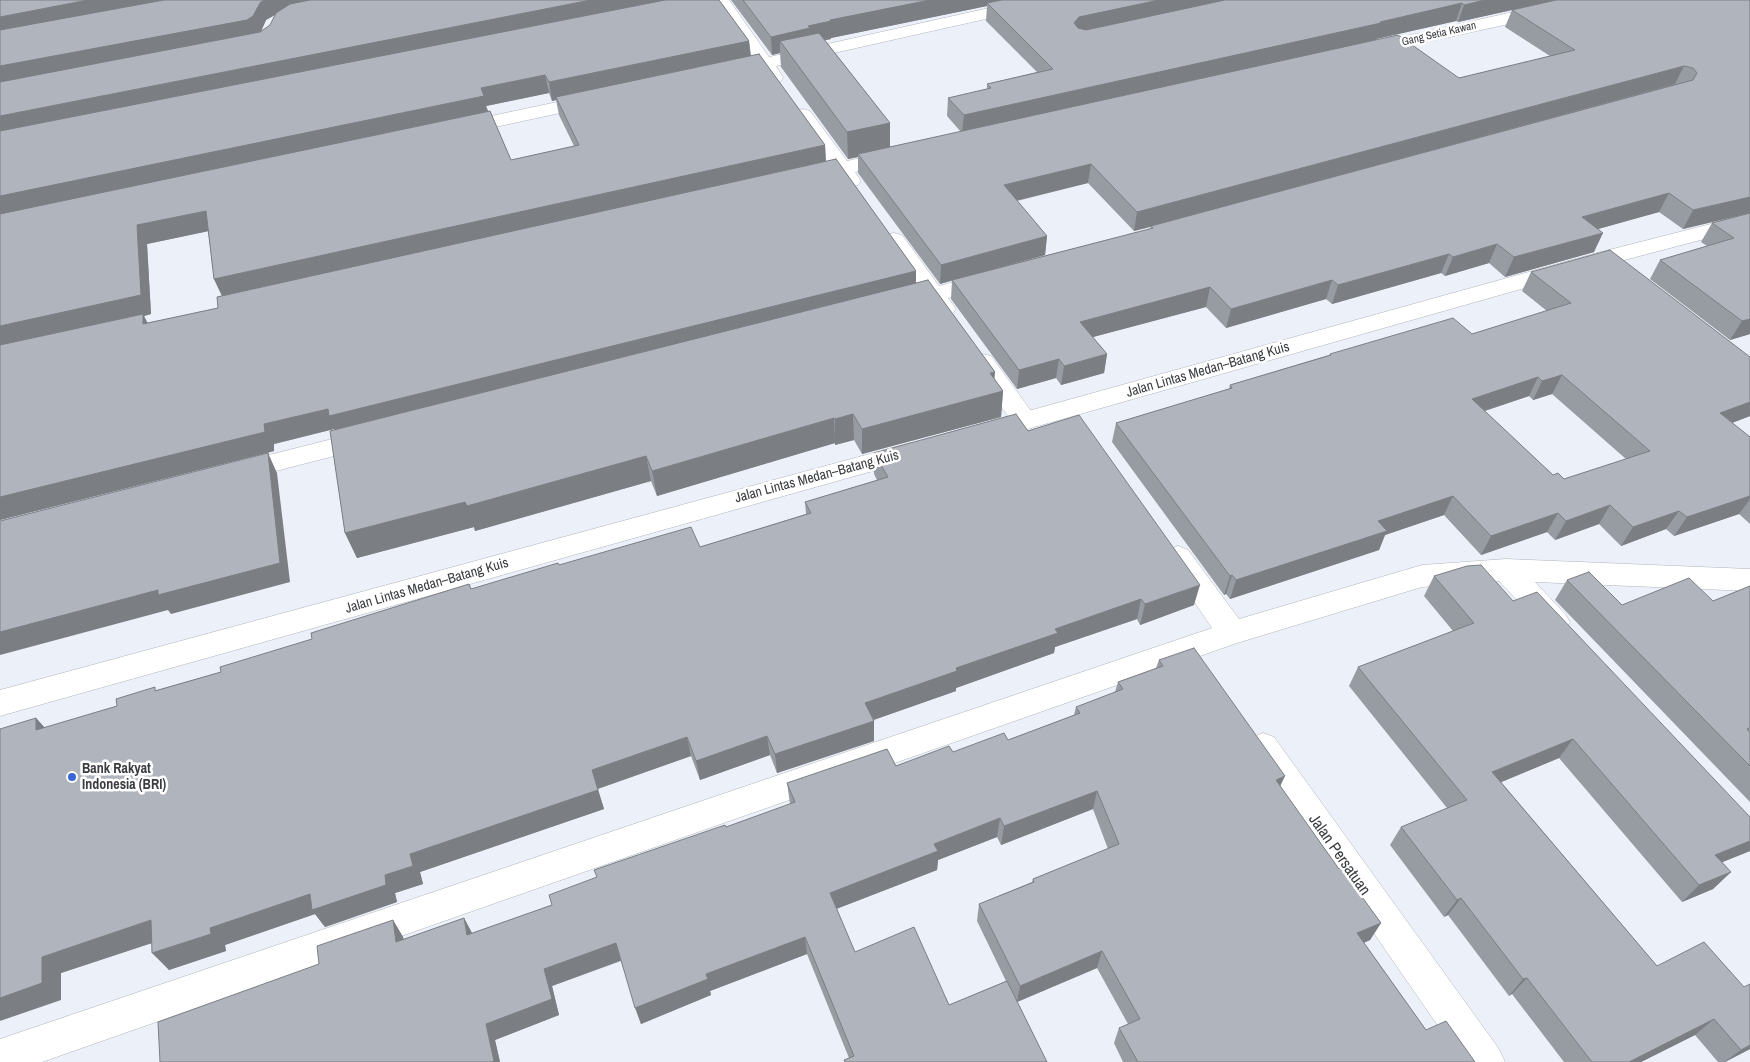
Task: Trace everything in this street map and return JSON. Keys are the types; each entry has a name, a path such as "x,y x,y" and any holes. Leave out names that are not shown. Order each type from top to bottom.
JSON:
{"main road":[{"path":"699,4 719,0 865,200"},
{"path":"716,74 1048,0"},
{"name":"Gang Setia Kawan","path":"1354,53 1596,0"},
{"path":"435,134 610,96"},
{"path":"784,181 910,153"},
{"name":"Jalan Lintas Medan–Batang Kuis","path":"958,439 1605,258 1750,220"},
{"path":"882,224 1025,421"},
{"path":"1605,258 1628,276"},
{"path":"876,309 1010,274"},
{"path":"1072,408 1089,432"},
{"path":"212,478 394,432"},
{"name":"Jalan Lintas Medan–Batang Kuis","path":"0,703 929,447"},
{"path":"1164,537 1232,633"},
{"path":"1506,570 1573,640"},
{"path":"0,1058 1202,660 1232,633 1422,576 1506,570 1750,580"},
{"name":"Jalan Persatuan","path":"1245,721 1486,1062"}],"building":[{"path":"0,0 88,0 0,17"},
{"path":"164,0 264,0 260,3 253,16 247,20 0,66 0,30"},
{"path":"310,0 591,0 0,116 0,82 260,32 270,25 276,13 290,4"},
{"path":"665,0 719,0 749,41 549,82 545,75 481,88 484,96 0,196 0,131"},
{"path":"743,0 930,0 830,20 808,26 810,28 771,37"},
{"path":"1002,0 1159,0 1079,17 1074,23 1078,28 1086,30 1225,0 1485,0 1464,5 1462,3 1381,23 964,115 948,98 991,88 987,84 1053,69 987,3"},
{"path":"1556,0 1750,0 1750,197 1693,210 1669,193 1582,217 1603,233 1514,257 1497,244 1453,257 1449,254 1338,285 1332,280 1231,309 1210,287 1080,322 1107,354 1064,366 1059,359 1019,370 952,280 1153,228 1151,226 1693,80 1697,73 1693,68 1684,66 1137,212 1091,164 1004,185 1047,236 941,265 858,154 1398,35 1459,78 1575,50 1512,10"},
{"path":"819,33 890,123 847,132 780,41"},
{"path":"759,54 825,145 214,279 206,211 137,225 141,295 0,326 0,214 490,111 511,160 579,145 556,97"},
{"path":"836,159 916,271 329,416 328,409 264,424 265,432 0,497 0,345 143,314 143,324 218,308 217,297"},
{"path":"1750,213 1750,319 1742,321 1660,260 1734,238 1712,223"},
{"path":"1610,250 1750,357 1750,402 1720,413 1750,437 1750,496 1687,517 1679,511 1633,527 1610,505 1566,521 1558,513 1491,536 1453,496 1378,521 1387,531 1236,580 1232,575 1230,576 1116,423 1232,388 1230,385 1453,318 1472,334 1571,303 1531,272","holes":["1562,375 1650,451 1564,479 1558,473 1553,475 1472,399 1538,377 1542,381"]},
{"path":"928,280 995,372 990,373 1003,391 862,429 853,414 834,418 652,471 646,456 467,506 465,502 345,533 330,431"},
{"path":"1016,414 1028,431 1079,415 1200,585 1145,604 1141,599 1055,629 1058,633 956,668 957,671 865,703 874,721 775,754 767,736 696,761 687,737 592,770 598,790 410,854 413,866 385,875 386,885 312,910 310,894 210,928 211,934 152,953 151,920 42,957 42,983 0,998 0,729 36,718 36,730 117,706 116,699 155,687 155,691 221,672 220,667 312,639 311,633 469,584 471,589 691,527 700,547 811,513 805,502 888,477 874,453"},
{"path":"268,453 280,563 158,595 158,590 0,632 0,521"},
{"path":"1481,565 1513,601 1537,592 1750,817 1750,841 1715,855 1731,872 1699,885 1573,739 1492,772 1657,966 1704,942 1744,987 1750,984 1750,1045 1741,1050 1714,1019 1629,1062 1592,1062 1527,978 1523,979 1461,898 1457,900 1401,827 1467,800 1358,667 1474,623 1434,576 1467,566"},
{"path":"1589,572 1622,605 1689,578 1713,601 1750,586 1750,728 1747,729 1750,733 1750,766 1567,580"},
{"path":"1194,648 1285,776 1276,780 1339,869 1341,868 1381,923 1357,933 1426,1030 1446,1021 1475,1062 1138,1062 1119,1028 1140,1019 1102,951 1020,986 979,904 1034,882 1033,879 1119,844 1097,791 1004,826 1000,818 934,844 938,851 830,893 855,952 914,927 949,1005 1007,981 1047,1062 845,1062 844,1060 854,1056 805,937 706,974 708,979 635,1008 616,943 544,969 552,999 486,1024 494,1061 491,1062 160,1062 158,1022 319,964 317,946 393,920 396,942 464,918 467,935 552,905 549,895 597,877 594,870 725,825 726,827 795,802 787,783 887,749 896,766 949,746 953,752 1004,733 1008,740 1080,713 1076,707 1123,689 1118,682 1163,666 1159,660"}],"place":[{"name":"Bank Rakyat Indonesia (BRI)","path":"72,777"}]}
